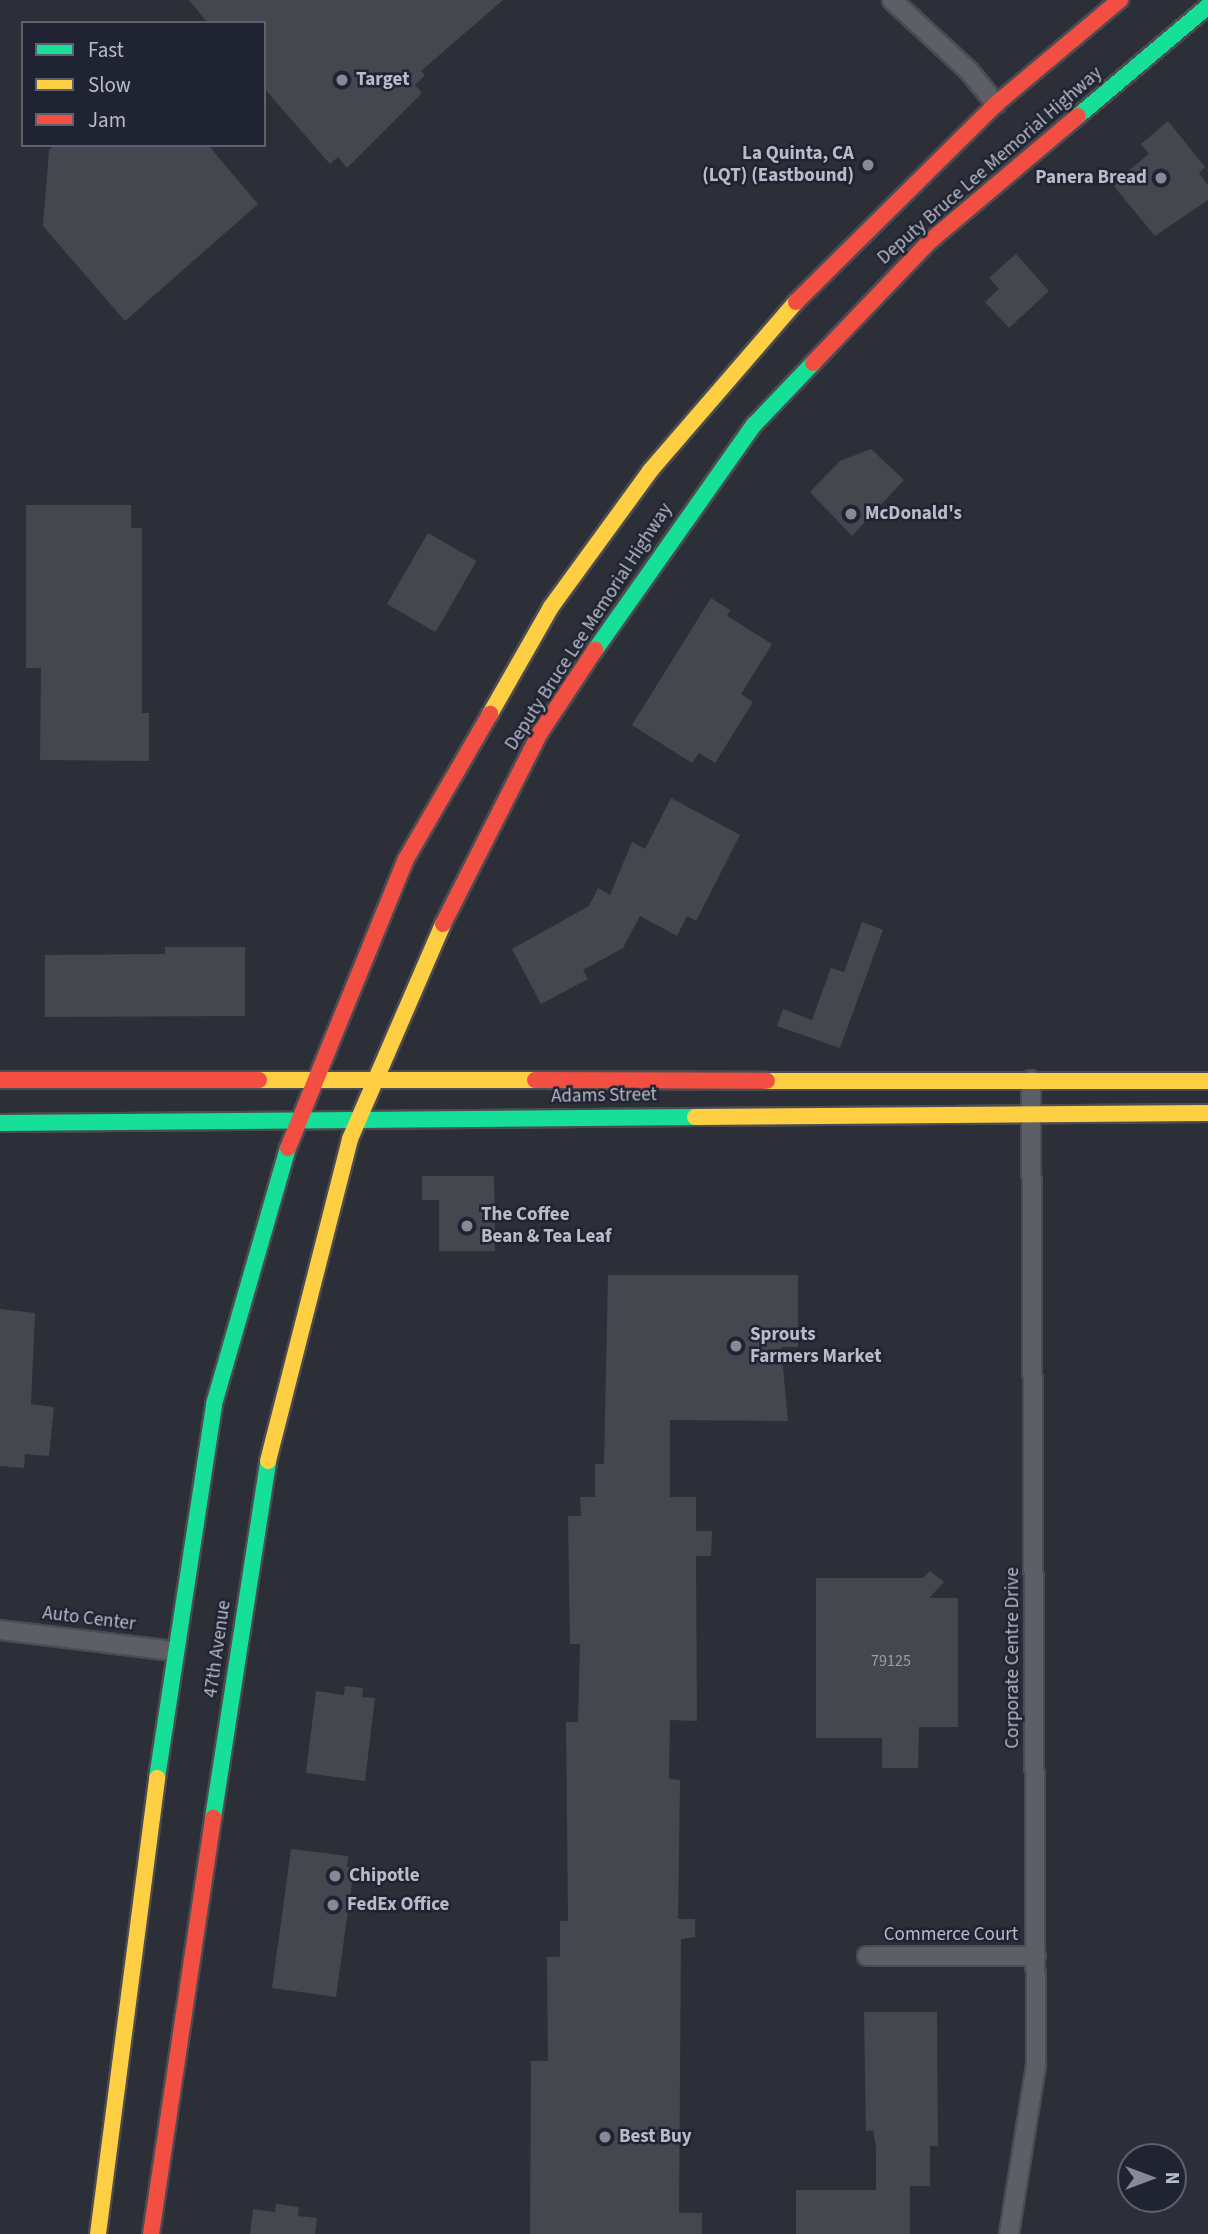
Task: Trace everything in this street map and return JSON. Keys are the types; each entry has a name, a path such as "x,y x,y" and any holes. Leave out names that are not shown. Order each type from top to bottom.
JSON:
{"main road":[{"name":"Deputy Bruce Lee Memorial Highway","path":"311,1080 405,859 551,607 650,471 764,334 996,104 1120,0"},
{"name":"Deputy Bruce Lee Memorial Highway","path":"373,1080 460,884 540,733 655,558 754,425 929,242 1208,6"},
{"name":"Adams Street","path":"0,1080 1208,1081"},
{"path":"98,2234 173,1651 215,1404 295,1122 311,1080"},
{"name":"47th Avenue","path":"151,2234 263,1480 322,1234 356,1122 373,1080"},
{"name":"Adams Street","path":"0,1123 1208,1113"}],"street":[{"path":"892,0 969,71 996,104"},
{"name":"Corporate Centre Drive","path":"1009,2234 1036,2065 1031,1080"},
{"name":"Auto Center","path":"0,1630 173,1651"},
{"name":"Commerce Court","path":"867,1956 1036,1956"}],"building":[{"name":"Target","path":"189,0 503,0 421,71 425,75 415,85 422,93 347,168 338,157 330,164 266,90 266,21 206,21"},
{"name":"Panera Bread","path":"1168,121 1205,167 1199,173 1208,185 1208,200 1155,236 1112,184 1149,154 1141,144"},
{"path":"52,147 210,147 258,204 125,321 43,226 49,150"},
{"path":"1016,254 1049,291 1009,328 985,302 999,289 989,278"},
{"name":"McDonald's","path":"871,449 904,480 852,536 810,492 840,461"},
{"path":"26,505 131,505 131,528 142,528 142,713 149,713 149,761 40,760 41,668 26,668"},
{"path":"428,533 476,561 435,632 387,604"},
{"path":"711,598 730,610 727,616 772,644 741,694 753,702 715,763 699,753 692,763 632,725"},
{"path":"671,798 740,835 696,921 687,916 677,936 640,916 623,948 583,970 588,979 541,1004 512,949 589,906 598,888 610,895 632,842 645,849"},
{"path":"862,922 883,930 840,1048 777,1026 783,1009 812,1020 831,968 844,972"},
{"path":"165,947 245,947 245,1016 45,1017 45,955 165,954"},
{"name":"The Coffee Bean & Tea Leaf","path":"422,1176 494,1176 495,1251 439,1251 439,1200 422,1200"},
{"path":"608,1275 798,1275 798,1347 781,1347 788,1421 670,1420 670,1497 696,1497 696,1531 712,1531 711,1556 696,1556 697,1721 670,1720 669,1779 680,1780 678,1919 695,1919 695,1937 681,1939 679,2213 702,2213 702,2234 530,2234 531,2061 548,2061 547,1957 560,1957 560,1921 568,1921 566,1722 578,1722 580,1644 570,1644 568,1516 581,1516 580,1497 595,1497 595,1464 604,1464"},
{"path":"0,1309 35,1313 31,1404 54,1407 49,1456 25,1454 24,1468 0,1466"},
{"path":"930,1571 944,1582 929,1598 958,1598 958,1727 919,1727 918,1768 882,1768 882,1738 816,1738 816,1578 923,1578"},
{"path":"345,1686 363,1688 362,1697 375,1698 365,1781 306,1773 316,1691 344,1695"},
{"path":"291,1849 348,1856 347,1867 354,1868 336,1997 272,1988"},
{"path":"864,2012 937,2012 938,2146 930,2146 930,2186 910,2186 910,2234 796,2234 796,2190 876,2190 876,2147 873,2130 866,2131"},
{"path":"276,2204 299,2207 298,2216 317,2218 315,2234 250,2234 253,2209 275,2212"}],"traffic: fast":[{"path":"1078,116 1208,6"},
{"path":"595,650 754,425 813,363"},
{"path":"0,1123 695,1117"},
{"path":"157,1778 214,1404 288,1148"},
{"path":"213,1818 268,1461"}],"traffic: slow":[{"path":"490,714 551,607 650,471 796,302"},
{"path":"268,1461 350,1139 443,924"},
{"path":"259,1080 535,1080"},
{"path":"767,1081 1208,1081"},
{"path":"695,1117 1208,1113"},
{"path":"98,2234 157,1778"}],"traffic: jam":[{"path":"796,302 996,104 1120,0"},
{"path":"813,363 929,242 1078,116"},
{"path":"443,924 540,733 595,650"},
{"path":"288,1148 406,859 490,714"},
{"path":"0,1080 259,1080"},
{"path":"535,1080 767,1081"},
{"path":"151,2234 213,1818"}],"place":[{"name":"Target","path":"342,80"},
{"name":"La Quinta, CA (LQT) (Eastbound)","path":"868,165"},
{"name":"Panera Bread","path":"1161,178"},
{"name":"McDonald's","path":"851,514"},
{"name":"The Coffee Bean & Tea Leaf","path":"467,1226"},
{"name":"Sprouts Farmers Market","path":"736,1346"},
{"name":"Chipotle","path":"335,1876"},
{"name":"FedEx Office","path":"333,1905"},
{"name":"Best Buy","path":"605,2137"}]}
